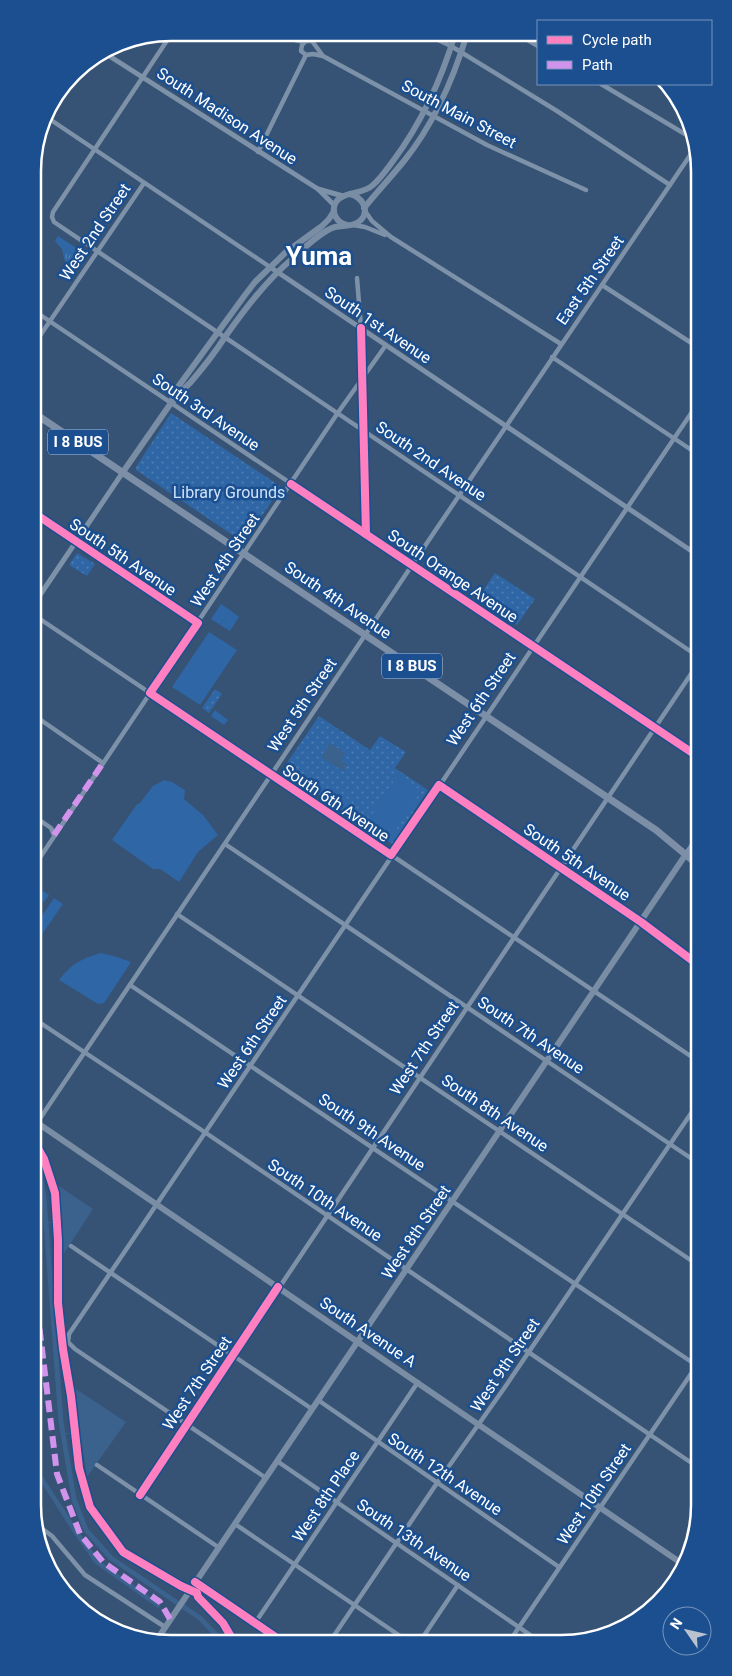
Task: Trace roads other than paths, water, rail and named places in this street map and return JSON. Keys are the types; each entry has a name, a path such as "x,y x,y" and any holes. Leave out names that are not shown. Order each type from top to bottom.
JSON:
{"main road":[{"path":"123,472 171,403 175,391 245,295 286,252 322,226 334,208 336,201 347,195 363,192 374,184 408,142 425,112 444,70 453,41"},
{"path":"171,403 179,397 208,363 254,298 277,272 334,227 350,225 361,220 364,210 408,157 434,116 464,41"},
{"path":"347,195 359,198 364,210"},
{"path":"334,208 335,216 340,222 350,225"},
{"name":"South 4th Avenue","path":"42,418 607,798 660,834 690,858"},
{"name":"West 8th Street","path":"160,1634 686,854"},
{"name":"South Avenue A","path":"41,1127 678,1561"}],"street":[{"path":"441,41 557,111 670,185"},
{"path":"95,150 166,42"},
{"path":"296,42 306,55"},
{"path":"301,49 304,42"},
{"path":"306,55 313,54 316,48 313,42"},
{"name":"South Main Street","path":"316,48 323,56"},
{"name":"South Main Street","path":"313,54 323,56 487,145 586,190"},
{"path":"258,152 306,55"},
{"name":"South Madison Avenue","path":"111,57 318,189 334,208"},
{"path":"603,85 685,134"},
{"name":"South 1st Avenue","path":"51,120 691,550"},
{"name":"South 2nd Avenue","path":"95,150 53,212 52,220 691,651"},
{"name":"East 5th Street","path":"506,426 690,155"},
{"name":"West 2nd Street","path":"42,333 144,183"},
{"path":"318,189 347,195"},
{"path":"364,210 373,222 391,237 561,344"},
{"path":"350,225 365,227 391,237"},
{"name":"South Orange Avenue","path":"357,278 363,379 366,534 691,752"},
{"path":"602,286 691,343"},
{"name":"South 3rd Avenue","path":"42,316 366,534"},
{"name":"West 4th Street","path":"41,855 338,414 386,346"},
{"path":"552,357 691,449"},
{"name":"West 6th Street","path":"186,1424 75,1349 68,1342 69,1334 206,1134 391,855 691,414"},
{"name":"West 5th Street","path":"41,1115 506,426"},
{"path":"42,593 123,472"},
{"name":"South 5th Avenue","path":"42,519 198,623"},
{"name":"South 6th Avenue","path":"42,620 690,1056"},
{"name":"West 7th Street","path":"140,1495 691,673"},
{"path":"42,721 103,763"},
{"name":"South 5th Avenue","path":"439,785 690,959"},
{"path":"42,821 51,828 54,835"},
{"name":"South 7th Avenue","path":"225,844 690,1158"},
{"name":"West 8th Street","path":"686,854 690,847"},
{"name":"South 8th Avenue","path":"177,914 690,1260"},
{"name":"South 9th Avenue","path":"130,984 690,1360"},
{"name":"South 10th Avenue","path":"41,1024 690,1462"},
{"name":"West 9th Street","path":"334,1635 437,1483 480,1425 690,1114"},
{"path":"71,1246 312,1409"},
{"name":"West 10th Street","path":"514,1635 690,1377"},
{"name":"West 8th Place","path":"255,1623 418,1382"},
{"name":"South 12th Avenue","path":"318,1400 559,1567"},
{"path":"186,1424 266,1478"},
{"name":"South 13th Avenue","path":"277,1461 530,1635"},
{"path":"97,1465 218,1547"},
{"path":"235,1524 399,1635"},
{"path":"44,1530 52,1536 85,1575 165,1627"},
{"path":"195,1582 273,1635"},
{"path":"424,1635 458,1585"}],"waterway":[{"path":"41,1181 61,1422 74,1499 86,1530 111,1558 200,1618 216,1635"},
{"path":"46,1223 61,1221"},
{"path":"63,1434 80,1432"},
{"path":"41,1478 97,1562 158,1605"}],"district":[{"name":"Yuma","path":"319,256"}],"park label":[{"name":"Library Grounds","path":"229,492"}]}
